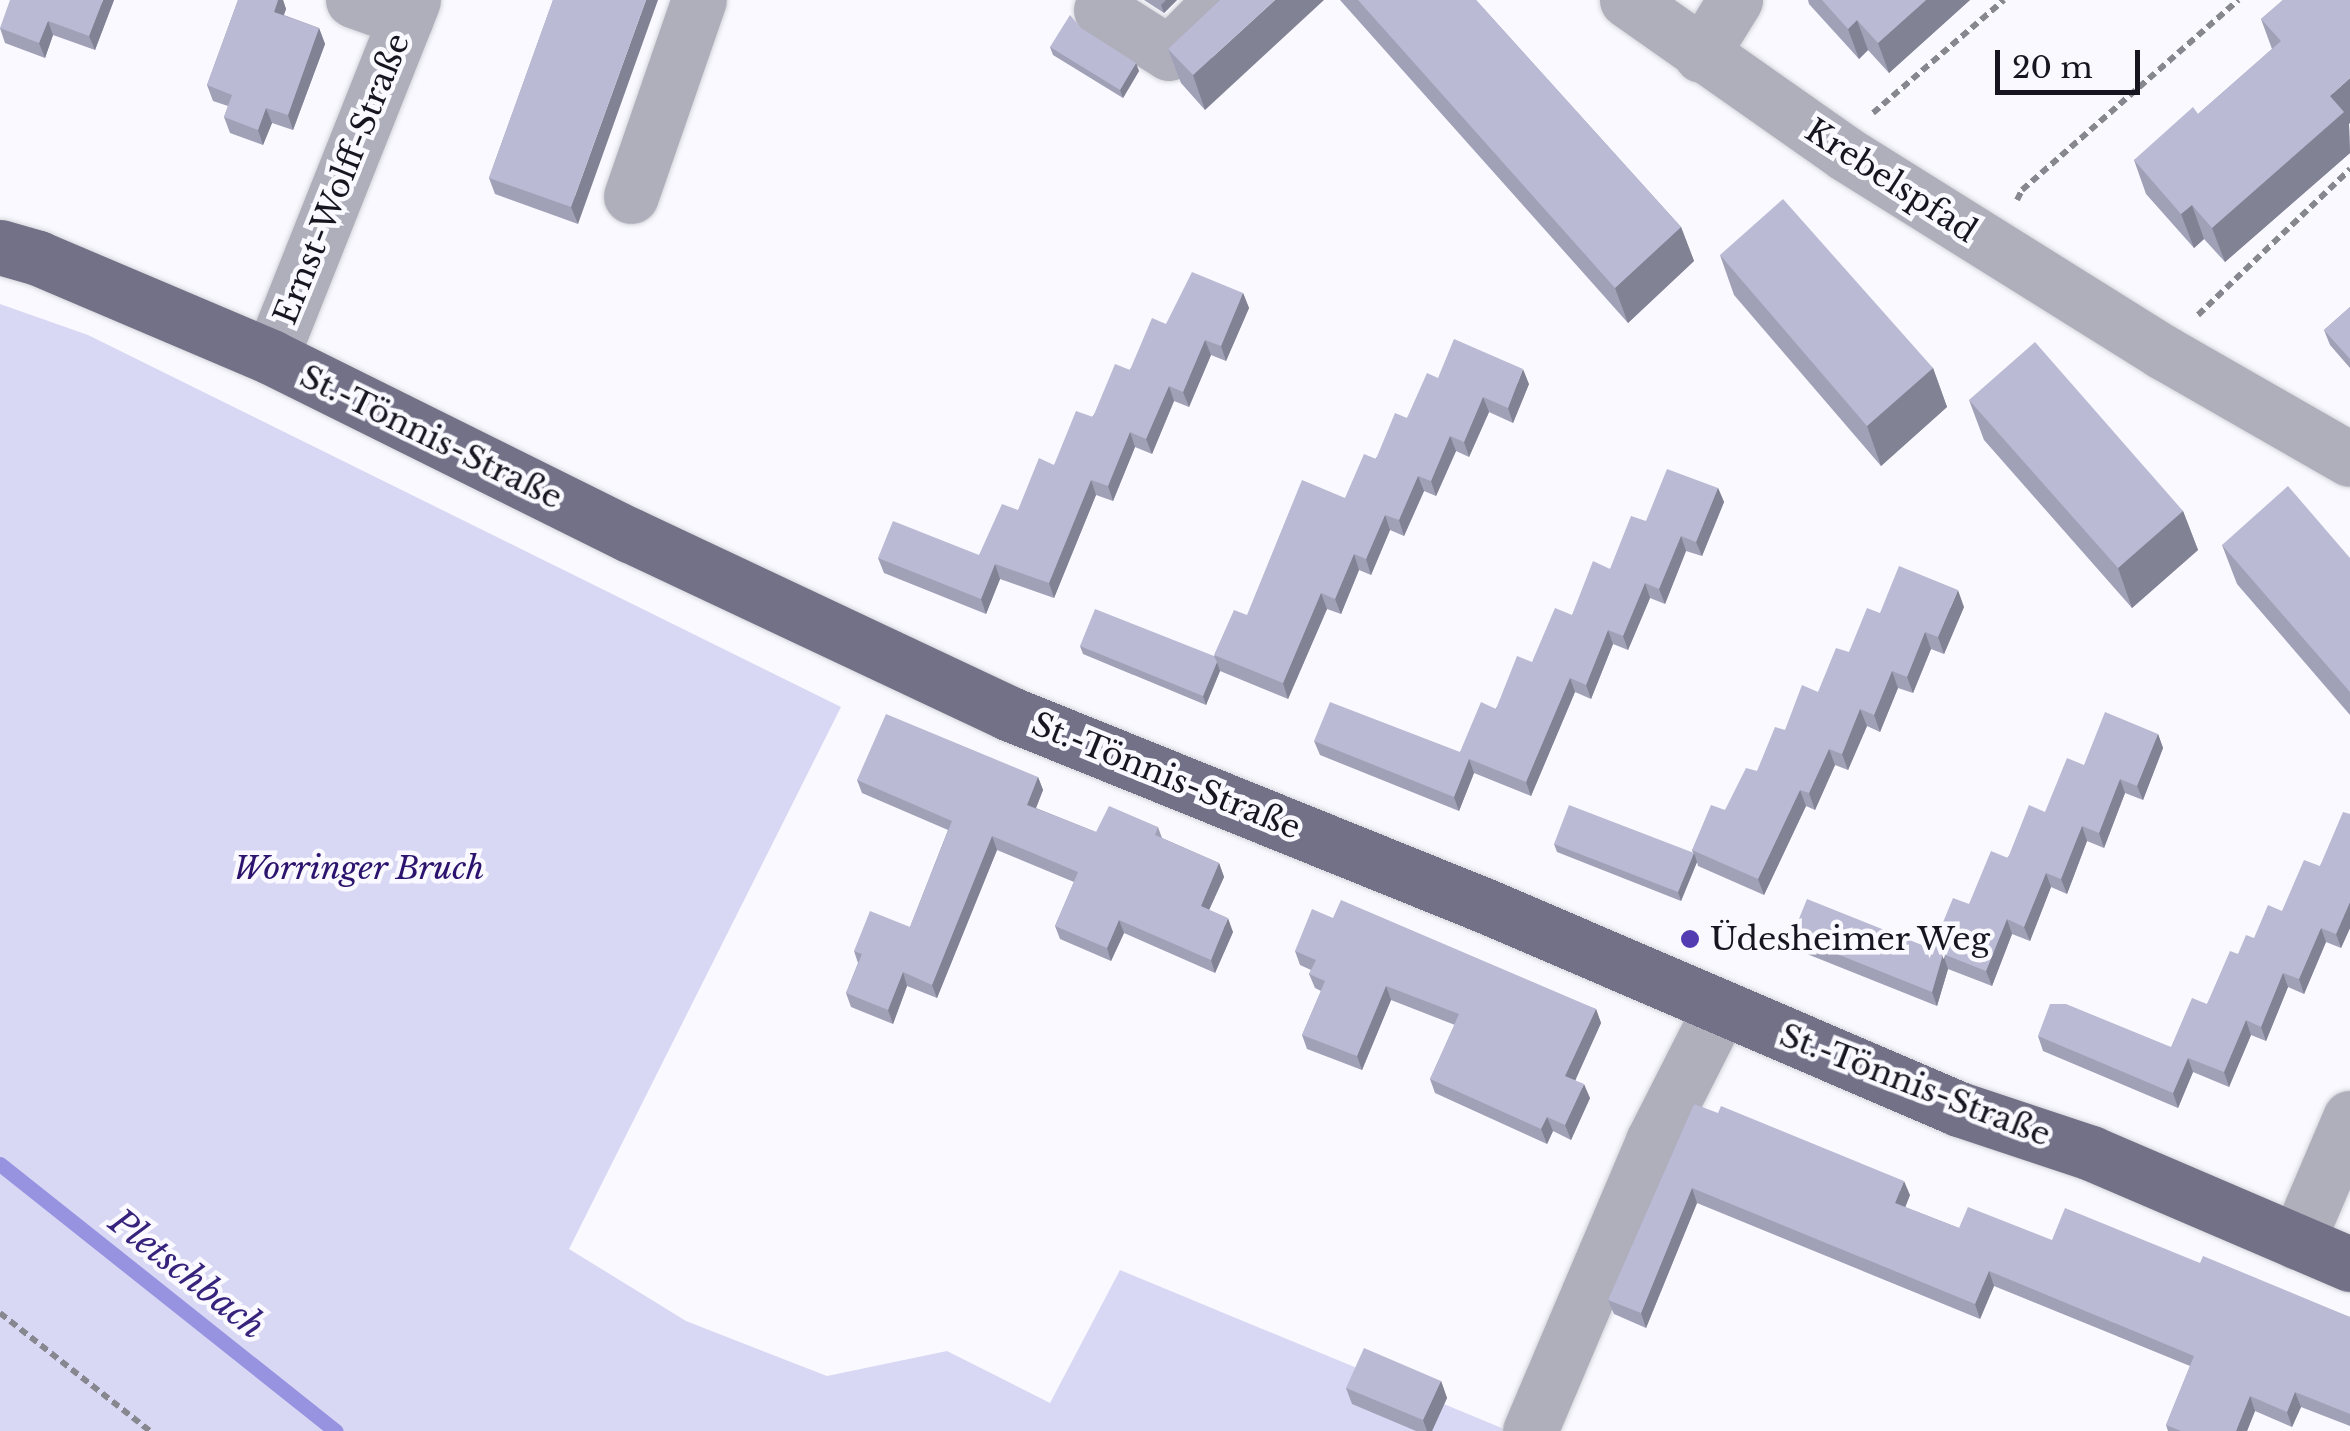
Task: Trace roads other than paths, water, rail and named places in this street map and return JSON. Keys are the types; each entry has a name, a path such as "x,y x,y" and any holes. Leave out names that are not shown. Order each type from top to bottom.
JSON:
{"main road":[{"name":"St.-Tönnis-Straße","path":"0,248 38,258 270,358 630,535 1008,713 1297,828 1959,1109 2090,1152 2350,1264"}],"street":[{"path":"353,0 410,10"},
{"path":"630,196 699,0"},
{"path":"1101,10 1168,53 1221,0"},
{"name":"Krebelspfad","path":"1627,0 1835,147 2162,352 2350,458"},
{"path":"1701,55 1735,0"},
{"name":"Ernst-Wolff-Straße","path":"270,358 410,10"},
{"path":"1530,1431 1654,1142 1721,1008"},
{"path":"2298,1242 2350,1118"}],"waterway":[{"name":"Pletschbach","path":"0,1164 336,1431"}],"place":[{"name":"Üdesheimer Weg","path":"1690,939"}],"park label":[{"name":"Worringer Bruch","path":"359,868"}]}
